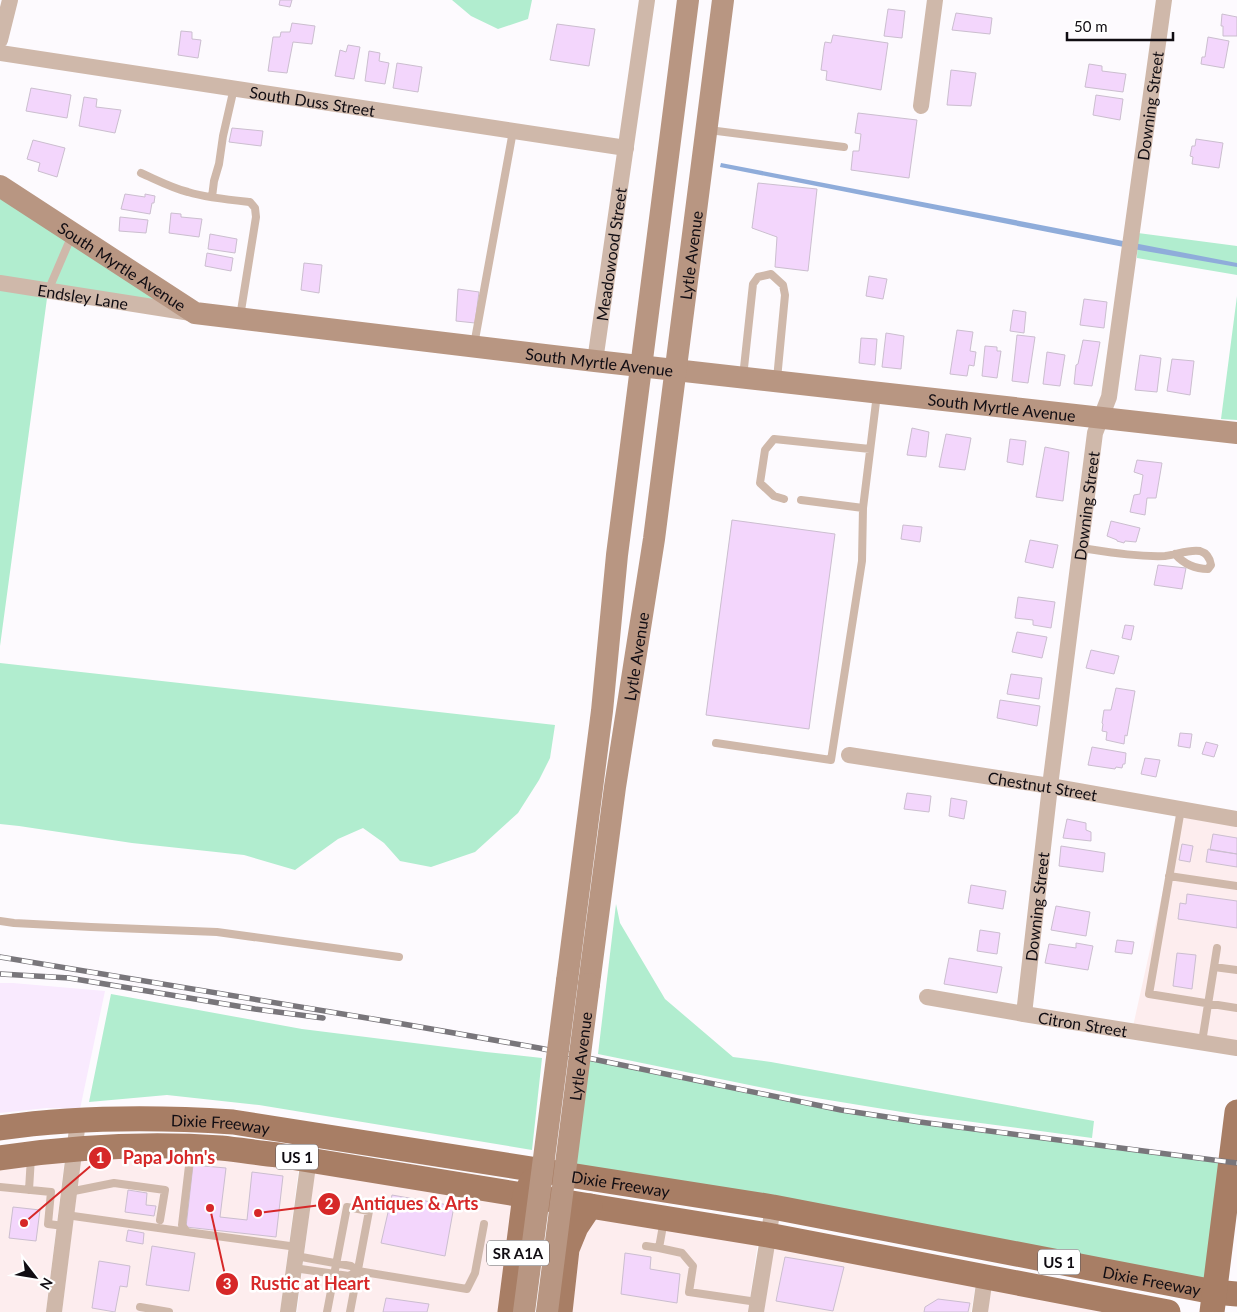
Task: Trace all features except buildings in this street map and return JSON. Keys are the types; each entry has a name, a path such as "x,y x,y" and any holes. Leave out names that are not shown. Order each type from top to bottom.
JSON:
{"main road":[{"name":"Lytle Avenue","path":"547,1312 617,554 688,0"},
{"name":"Lytle Avenue","path":"524,1312 578,982 615,787 654,539 724,0"},
{"name":"South Myrtle Avenue","path":"0,186 196,314 595,361 1237,432"},
{"path":"1221,1299 1237,1112"},
{"name":"Dixie Freeway","path":"0,1128 42,1122 141,1119 233,1122 773,1207 1221,1299"},
{"name":"Dixie Freeway","path":"0,1158 74,1148 105,1146 232,1149 308,1159 768,1235 1168,1312"},
{"path":"543,1171 555,1186 562,1201 567,1221 567,1248"},
{"name":"SR A1A","path":"510,1312 525,1195 531,1182 543,1171"},
{"name":"SR A1A","path":"560,1312 567,1248 576,1227 590,1206"}],"street":[{"path":"0,40 10,0"},
{"name":"Meadowood Street","path":"595,361 647,0"},
{"path":"921,106 935,0"},
{"name":"Downing Street","path":"1024,1014 1050,786 1095,434 1109,397 1164,0"},
{"name":"South Duss Street","path":"0,53 626,148"},
{"name":"Endsley Lane","path":"0,283 196,314"},
{"name":"Chestnut Street","path":"849,755 1050,786 1237,819"},
{"name":"Citron Street","path":"927,997 1237,1048"},
{"path":"54,1312 78,1121"},
{"path":"288,1312 312,1134"},
{"path":"757,1307 773,1207"},
{"path":"980,1312 985,1277"}],"lane":[{"path":"212,197 234,88"},
{"path":"707,130 844,147"},
{"path":"474,346 513,131"},
{"path":"141,173 168,186 190,193 250,202 255,208 256,217 240,319"},
{"path":"48,291 73,233"},
{"path":"743,377 753,284 758,277 771,274 783,285 785,295 777,381"},
{"path":"716,743 831,760 862,561 863,508 878,392"},
{"path":"784,499 774,496 760,483 765,450 774,439 870,449"},
{"path":"801,500 863,508"},
{"path":"1080,548 1129,554 1166,556 1175,554"},
{"path":"1181,809 1149,994 1237,1008"},
{"path":"1169,876 1237,886"},
{"path":"0,920 14,923 82,927 217,932 399,958"},
{"path":"1202,1042 1217,948"},
{"path":"1214,967 1237,970"},
{"path":"187,1232 182,1225 191,1147"},
{"path":"29,1190 32,1153"},
{"path":"68,1192 114,1183 165,1190 160,1220"},
{"path":"0,1187 52,1192 48,1224 65,1221 187,1232 296,1257 351,1266 358,1271 467,1289 475,1273 484,1224"},
{"path":"327,1312 347,1207 369,1211 350,1312"},
{"path":"658,1248 664,1218"},
{"path":"646,1246 682,1253 693,1266 689,1292 757,1307"},
{"path":"296,1257 334,1274 349,1276 358,1271"},
{"path":"140,1307 168,1312"}],"shaded area":[{"path":"1181,809 1237,819 1237,1048 1132,1031"},
{"path":"0,983 105,991 80,1109 47,1108 0,1113"},
{"path":"164,1153 299,1166 280,1312 62,1312 81,1156"},
{"path":"65,1157 46,1312 0,1312 0,1165"},
{"path":"315,1168 516,1201 502,1312 297,1312"},
{"path":"595,1214 758,1241 748,1312 568,1312 574,1257"},
{"path":"774,1244 976,1283 971,1312 764,1312"},
{"path":"985,1277 1168,1312 980,1312"}],"green space":[{"path":"452,0 532,0 528,19 498,29 471,16"},
{"path":"0,186 195,313 48,291 0,646"},
{"path":"1138,233 1237,246 1237,275 1137,258"},
{"path":"1237,296 1237,420 1221,419"},
{"path":"0,663 555,725 550,758 539,780 518,813 475,852 431,867 400,861 384,843 363,828 338,839 295,870 244,855 132,843 0,824"},
{"path":"616,904 620,923 665,999 733,1057 771,1062 1094,1121 1092,1138 920,1115 798,1095 598,1054"},
{"path":"111,994 302,1029 542,1058 532,1150 259,1105 167,1095 89,1102"},
{"path":"579,1057 797,1102 920,1122 1231,1162 1214,1292 568,1175"}],"water":[{"path":"721,163 1237,263 1237,267 1139,250 720,167"}],"railway":[{"path":"0,957 539,1048 841,1110 1237,1163"},
{"path":"1,974 69,978 255,1009 323,1018"}],"place":[{"name":"Rustic at Heart","path":"210,1208"},
{"name":"Antiques & Arts","path":"258,1213"},
{"name":"Papa John's","path":"24,1223"}]}
